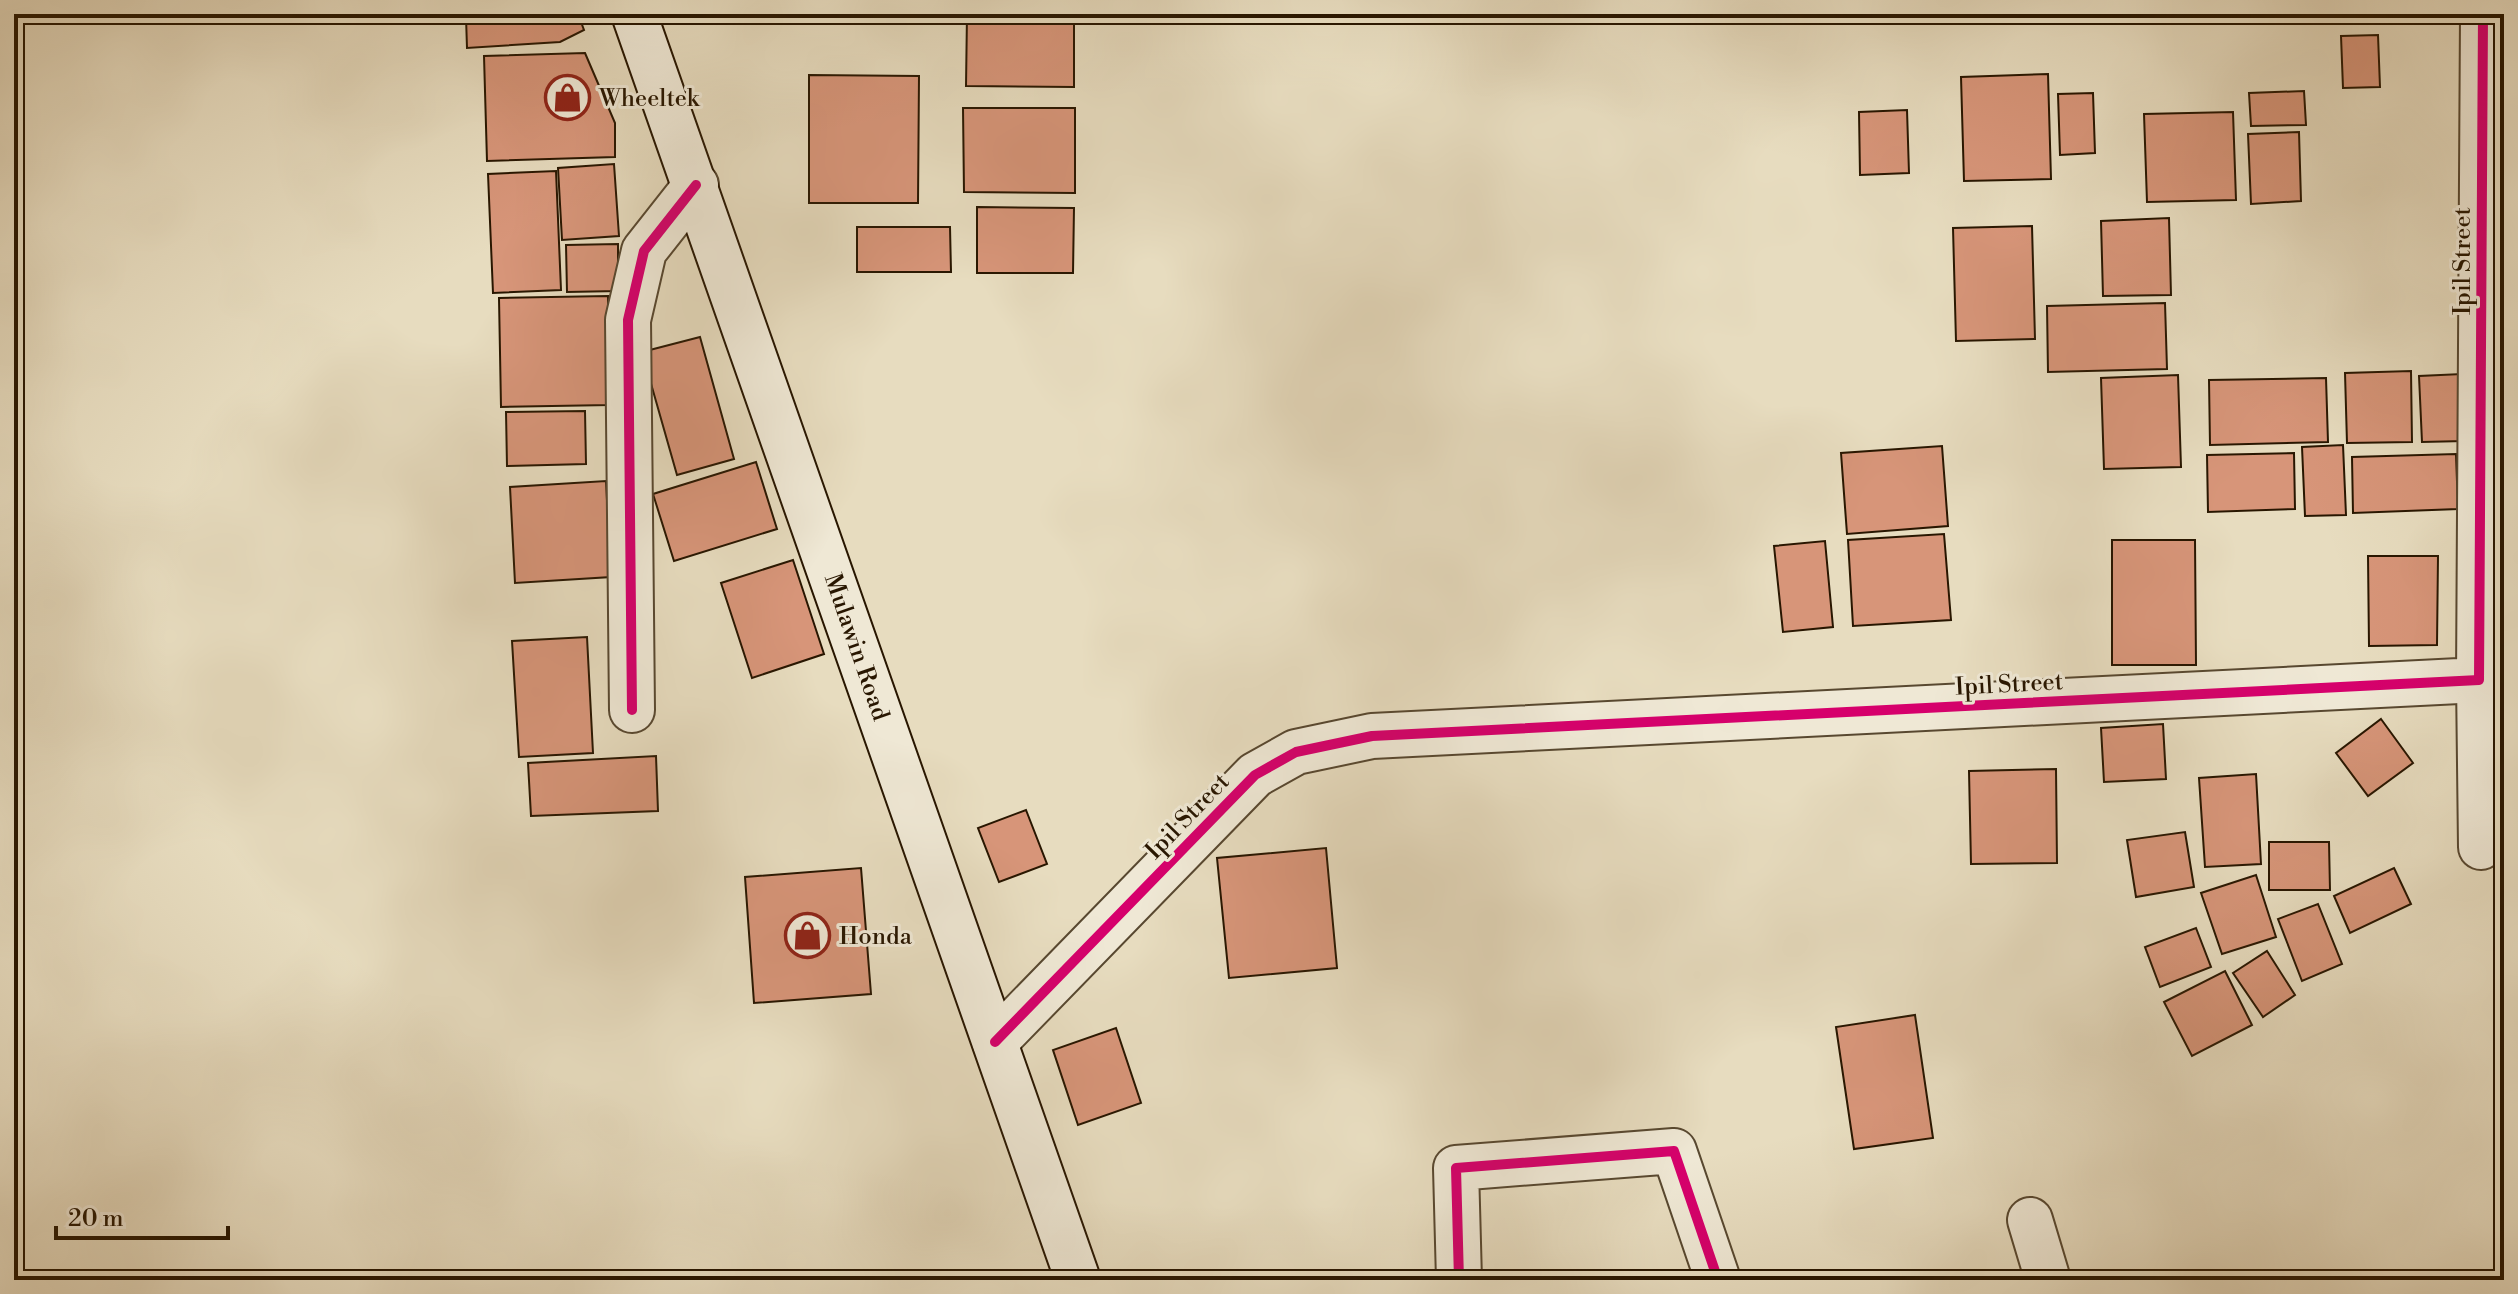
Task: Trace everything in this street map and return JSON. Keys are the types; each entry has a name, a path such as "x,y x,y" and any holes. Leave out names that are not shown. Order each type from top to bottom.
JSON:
{"street":[{"name":"Mulawin Road","path":"634,14 1078,1280"},
{"name":"Ipil Street","path":"995,1042 1255,775 1296,752 1372,736 2479,680 2483,14"},
{"path":"632,710 628,320 644,251 696,185"},
{"path":"2479,680 2481,847"},
{"path":"1459,1280 1456,1168 1674,1151 1718,1280"},
{"path":"2030,1220 2048,1280"}],"building":[{"path":"578,14 584,30 560,42 467,48 466,17"},
{"path":"967,14 1074,14 1074,87 966,86"},
{"path":"2378,35 2380,87 2343,88 2341,36"},
{"path":"585,53 615,123 615,157 487,161 484,56"},
{"path":"2048,74 2051,179 1964,181 1961,77"},
{"path":"809,75 919,76 918,203 809,203"},
{"path":"2304,91 2306,125 2251,126 2249,93"},
{"path":"2093,93 2095,153 2060,155 2058,94"},
{"path":"963,108 1075,108 1075,193 964,192"},
{"path":"1907,110 1909,173 1860,175 1859,112"},
{"path":"2233,112 2236,200 2147,202 2144,114"},
{"path":"2299,132 2301,201 2251,204 2248,134"},
{"path":"614,164 619,236 562,240 558,168"},
{"path":"556,171 561,290 493,293 488,174"},
{"path":"977,207 1074,208 1073,273 977,273"},
{"path":"2169,218 2171,295 2103,296 2101,221"},
{"path":"2032,226 2035,339 1956,341 1953,228"},
{"path":"857,227 950,227 951,272 857,272"},
{"path":"618,244 618,291 567,292 566,245"},
{"path":"608,296 610,405 501,407 499,298"},
{"path":"2165,303 2167,369 2048,372 2047,306"},
{"path":"700,337 734,459 677,475 642,352"},
{"path":"2411,371 2412,442 2347,443 2345,373"},
{"path":"2462,374 2464,441 2422,442 2419,376"},
{"path":"2178,375 2181,467 2104,469 2101,378"},
{"path":"2326,378 2328,442 2210,445 2209,380"},
{"path":"585,411 586,464 507,466 506,412"},
{"path":"2343,445 2346,515 2305,516 2302,447"},
{"path":"1942,446 1948,526 1847,534 1841,453"},
{"path":"2294,453 2295,509 2208,512 2207,455"},
{"path":"2456,454 2458,509 2353,513 2352,457"},
{"path":"756,462 777,529 674,561 653,494"},
{"path":"606,481 611,577 515,583 510,487"},
{"path":"1944,534 1951,620 1853,626 1848,540"},
{"path":"2112,540 2195,540 2196,665 2112,665"},
{"path":"1825,541 1833,627 1783,632 1774,546"},
{"path":"2368,556 2438,556 2437,645 2369,646"},
{"path":"793,560 824,654 752,678 721,583"},
{"path":"587,637 593,753 519,757 512,641"},
{"path":"2501,650 2504,650 2504,769 2503,769"},
{"path":"2381,719 2413,763 2368,796 2336,753"},
{"path":"2163,724 2166,779 2104,782 2101,728"},
{"path":"656,756 658,811 531,816 528,763"},
{"path":"2056,769 2057,863 1971,864 1969,771"},
{"path":"2256,774 2261,864 2205,867 2199,778"},
{"path":"1026,810 1047,864 999,882 978,828"},
{"path":"2185,832 2194,887 2136,897 2127,840"},
{"path":"2269,842 2329,842 2330,890 2269,890"},
{"path":"1326,848 1337,968 1229,978 1217,858"},
{"name":"Honda","path":"861,868 871,994 754,1003 745,877"},
{"path":"2394,868 2411,904 2350,933 2334,896"},
{"path":"2256,875 2276,937 2222,954 2201,893"},
{"path":"2318,904 2342,964 2302,981 2278,919"},
{"path":"2196,928 2211,967 2160,987 2145,947"},
{"path":"2267,951 2295,995 2263,1017 2233,973"},
{"path":"2225,971 2252,1025 2192,1056 2164,1002"},
{"path":"1915,1015 1933,1138 1854,1149 1836,1027"},
{"path":"1116,1028 1141,1103 1078,1125 1053,1050"}],"cycle path":[{"path":"995,1042 1255,775 1296,752 1372,736 2479,680 2483,14"},
{"path":"632,710 628,320 644,251 696,185"},
{"path":"1459,1280 1456,1168 1674,1151 1718,1280"}],"place":[{"name":"Wheeltek","path":"568,98"},
{"name":"Honda","path":"808,936"}]}
